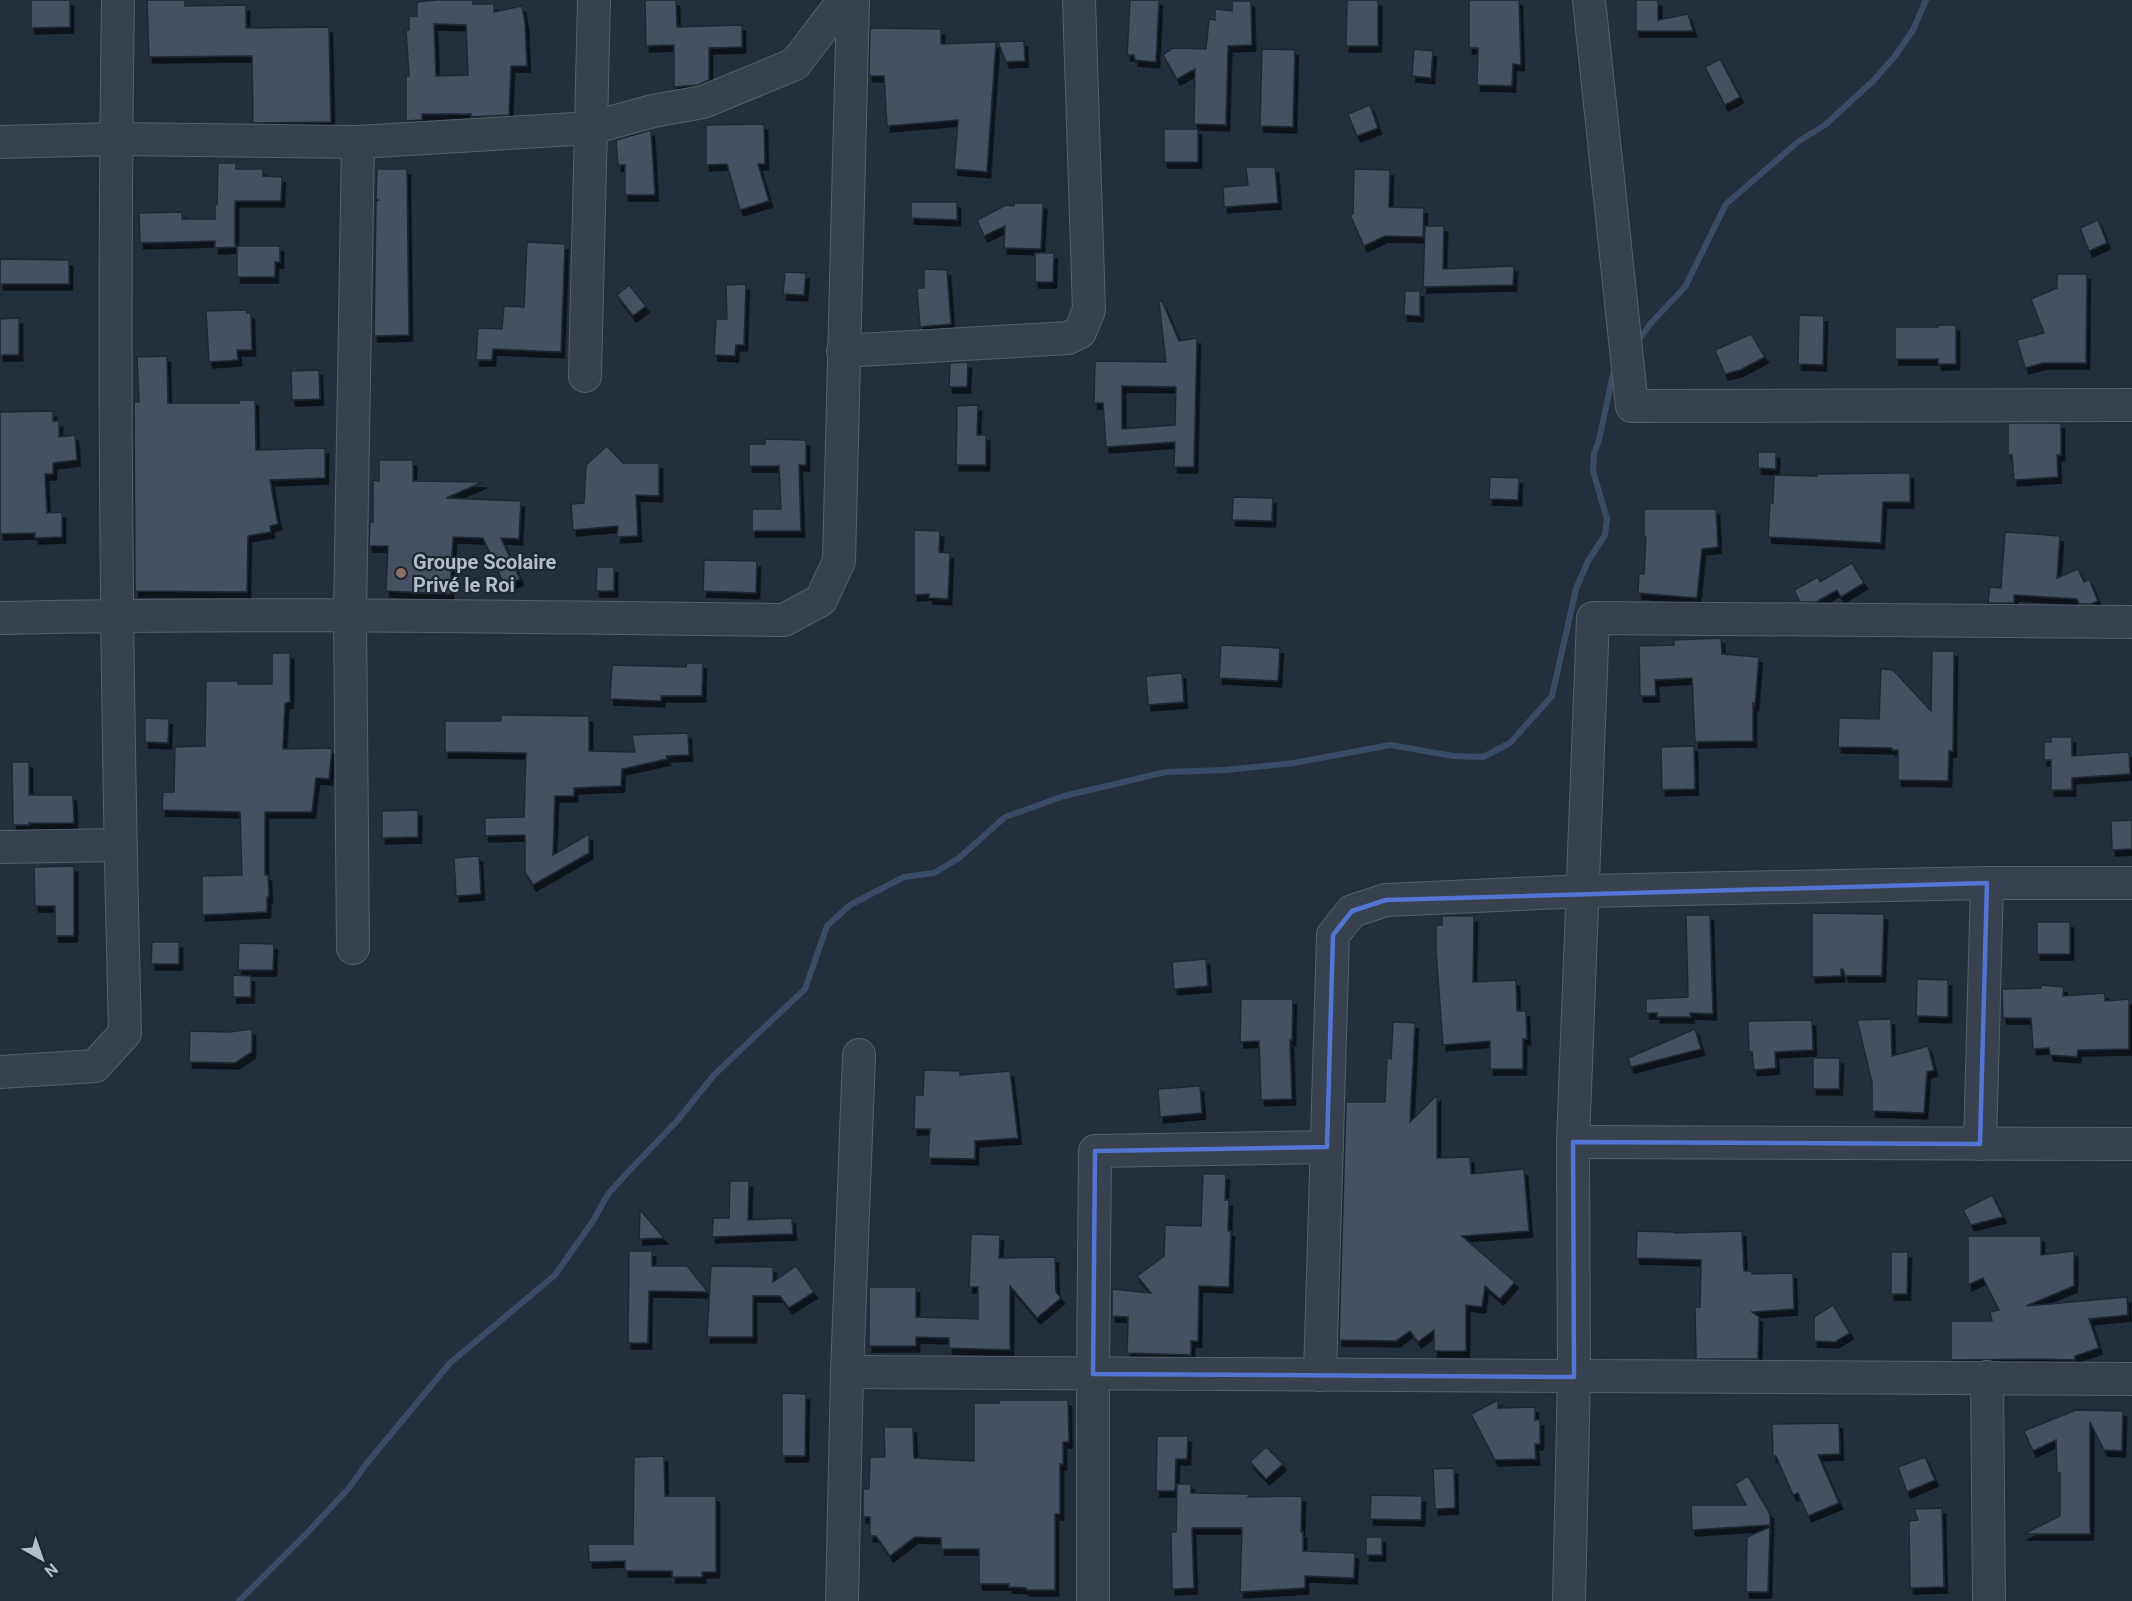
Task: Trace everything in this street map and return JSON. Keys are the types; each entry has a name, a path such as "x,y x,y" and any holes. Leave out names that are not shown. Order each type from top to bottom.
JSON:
{"street":[{"path":"0,1072 95,1066 125,1033 117,615 118,0"},
{"path":"585,376 594,0"},
{"path":"0,142 116,139 358,142 591,128 653,111 703,102 795,64 844,0"},
{"path":"0,618 350,614 784,620 821,600 839,561 853,0"},
{"path":"843,351 1068,338 1080,332 1089,309 1079,0"},
{"path":"1588,0 1632,406 2132,405"},
{"path":"353,948 350,614 358,142"},
{"path":"1569,1601 1574,1377 1573,1142 1593,618 2132,622"},
{"path":"0,847 120,845"},
{"path":"1980,1144 1987,883"},
{"path":"1320,1375 1333,935 1352,910 1386,900 1584,891 1987,883 2132,883"},
{"path":"843,1601 847,1372 859,1055"},
{"path":"1573,1142 2132,1144"},
{"path":"1093,1601 1095,1152 1327,1147"},
{"path":"847,1372 2132,1379"},
{"path":"1987,1377 1989,1601"}],"highlighted area":[{"path":"1987,883 1980,1144 1573,1142 1574,1377 1093,1374 1095,1151 1327,1147 1333,935 1352,911 1386,900"}],"building":[{"path":"31,0 70,0 70,27 31,28"},
{"path":"147,0 185,0 185,6 246,5 246,28 329,27 331,122 253,123 252,56 149,57"},
{"path":"473,0 473,4 494,4 494,12 522,6 527,66 511,66 509,115 471,117 471,114 422,114 422,120 406,121 406,76 409,76 406,30 409,30 409,16 417,16 417,2","holes":["434,24 466,25 468,75 436,76"]},
{"path":"645,0 676,0 677,27 742,25 742,47 709,48 709,80 698,85 674,87 674,45 646,46"},
{"path":"1130,0 1159,0 1156,62 1135,60 1134,55 1127,55"},
{"path":"1347,0 1378,0 1378,46 1346,46"},
{"path":"1469,0 1519,0 1521,65 1513,64 1512,86 1477,85 1478,48 1469,48"},
{"path":"1636,0 1658,0 1658,20 1688,14 1693,31 1636,31"},
{"path":"1232,1 1251,1 1252,45 1228,46 1230,49 1228,50 1226,125 1194,124 1195,69 1177,79 1163,55 1173,48 1206,49 1209,19 1215,20 1215,9 1232,11"},
{"path":"870,28 941,29 941,44 996,42 987,172 954,169 958,120 887,126 884,76 869,76"},
{"path":"1024,41 1025,61 1006,62 998,42"},
{"path":"1262,49 1295,50 1293,127 1260,126"},
{"path":"1414,49 1433,51 1431,78 1412,76"},
{"path":"1720,59 1740,97 1725,105 1705,67"},
{"path":"1370,105 1378,128 1357,136 1348,114"},
{"path":"764,124 765,164 758,164 769,201 740,210 727,164 706,165 706,125"},
{"path":"1164,129 1198,129 1198,162 1164,162"},
{"path":"651,130 655,195 625,195 625,165 618,165 616,140"},
{"path":"218,163 236,163 236,169 263,169 263,176 282,177 281,201 235,201 235,247 215,248 215,241 140,243 139,213 182,212 182,219 215,219"},
{"path":"1246,167 1275,167 1278,203 1224,207 1223,187 1248,185"},
{"path":"377,169 407,169 409,335 374,336 376,201 379,200 376,200"},
{"path":"1354,169 1390,170 1389,207 1424,208 1423,237 1385,236 1364,246 1350,215 1353,214"},
{"path":"911,202 957,202 957,220 911,218"},
{"path":"1014,203 1043,203 1045,207 1043,208 1041,249 1004,248 1005,226 984,236 977,220 1006,205 1014,206"},
{"path":"2098,220 2107,243 2089,251 2080,228"},
{"path":"1425,226 1444,226 1443,269 1514,266 1513,285 1423,287"},
{"path":"527,242 565,244 561,352 493,349 492,360 476,360 478,328 502,329 504,306 524,307"},
{"path":"237,246 280,246 280,262 275,262 275,277 237,277"},
{"path":"1035,253 1054,253 1053,282 1035,282"},
{"path":"0,259 69,260 69,284 0,284"},
{"path":"924,269 947,270 951,324 920,327 917,288 924,288"},
{"path":"785,272 806,273 804,295 783,294"},
{"path":"2057,274 2087,274 2086,363 2043,363 2025,368 2017,340 2044,333 2031,299 2057,288"},
{"path":"746,284 744,345 736,345 735,356 714,355 716,319 727,319 726,285"},
{"path":"629,285 646,306 633,316 617,295"},
{"path":"1405,291 1420,291 1420,316 1404,315"},
{"path":"1162,301 1179,341 1197,338 1194,467 1174,467 1175,442 1106,447 1103,403 1094,403 1095,361 1166,362 1159,302","holes":["1122,386 1176,387 1175,425 1122,429"]},
{"path":"246,310 247,313 251,313 252,350 237,350 238,360 209,362 206,311"},
{"path":"1799,315 1824,316 1823,365 1798,364"},
{"path":"19,318 19,355 0,355 0,319"},
{"path":"1938,325 1956,325 1956,364 1938,364 1938,359 1895,359 1895,327 1938,327"},
{"path":"1751,334 1765,357 1740,370 1725,374 1715,350"},
{"path":"167,356 168,403 239,403 239,400 255,400 256,450 325,448 325,478 270,480 278,524 270,526 271,532 248,536 247,592 135,591 134,402 139,402 137,357"},
{"path":"968,362 967,387 949,387 950,363"},
{"path":"319,370 320,399 292,400 291,371"},
{"path":"978,405 977,435 986,435 986,465 956,465 957,406"},
{"path":"53,411 53,421 59,421 59,437 75,435 77,460 53,463 53,474 45,474 47,513 62,512 62,537 35,538 35,533 0,534 0,412"},
{"path":"2008,423 2061,423 2061,455 2057,455 2058,477 2014,480 2012,455 2008,455"},
{"path":"765,439 806,440 806,465 799,465 801,531 752,531 752,509 781,509 779,466 749,466 749,444 765,444"},
{"path":"607,446 623,463 659,463 659,496 636,495 638,536 617,537 618,526 573,530 571,504 584,503 586,465"},
{"path":"1758,452 1776,452 1776,469 1758,468"},
{"path":"379,460 413,460 413,481 483,482 446,498 521,501 519,539 501,538 520,579 505,586 483,538 453,537 450,594 386,591 388,546 369,546 370,522 373,522 373,480 379,481"},
{"path":"1910,473 1910,502 1883,502 1881,543 1768,537 1774,475"},
{"path":"1490,477 1519,478 1518,500 1489,499"},
{"path":"1233,497 1273,498 1272,521 1232,520"},
{"path":"1644,509 1716,509 1718,547 1702,549 1697,598 1638,593 1639,574 1644,574 1646,537 1644,537"},
{"path":"914,530 940,531 939,552 950,553 948,599 929,598 929,594 914,595"},
{"path":"2005,532 2060,536 2057,578 2078,569 2084,582 2089,579 2098,601 2091,604 2079,604 2077,599 2014,595 2014,603 1988,603 1990,587 2001,588"},
{"path":"704,560 757,561 756,593 703,591"},
{"path":"1852,563 1864,583 1841,597 1837,590 1816,602 1800,602 1794,590 1818,577 1820,582"},
{"path":"597,567 614,567 614,591 596,591"},
{"path":"1721,638 1722,654 1759,657 1755,705 1753,703 1753,741 1695,742 1692,678 1655,680 1656,696 1640,696 1639,646 1674,645 1674,640"},
{"path":"1221,645 1280,648 1278,681 1219,678"},
{"path":"1932,651 1954,651 1953,751 1949,751 1948,781 1898,780 1898,750 1892,750 1892,748 1838,747 1839,718 1879,719 1881,669 1893,670 1931,711"},
{"path":"272,653 290,653 290,702 285,703 283,749 332,748 329,779 316,778 312,812 265,812 265,875 268,875 269,897 267,897 267,912 202,915 202,876 242,875 240,812 162,810 163,792 174,792 175,747 205,746 206,681 272,684"},
{"path":"687,663 703,663 702,696 661,696 661,701 610,699 612,665 686,667"},
{"path":"1182,673 1184,702 1148,705 1146,676"},
{"path":"501,715 589,716 589,751 635,752 632,735 688,733 689,755 666,756 667,759 622,769 621,786 574,788 574,796 555,796 553,855 589,834 589,853 533,885 525,872 525,835 485,836 485,818 524,817 526,753 445,752 445,721 501,721"},
{"path":"145,718 169,719 168,743 145,742"},
{"path":"2051,737 2072,737 2072,756 2129,752 2130,774 2072,778 2072,790 2051,790 2051,760 2044,760 2044,742 2051,742"},
{"path":"1694,746 1695,789 1662,790 1661,747"},
{"path":"12,762 29,762 29,795 73,795 74,823 13,825"},
{"path":"418,810 418,837 382,838 382,811"},
{"path":"2132,820 2132,849 2112,850 2111,821"},
{"path":"479,856 481,894 456,896 454,858"},
{"path":"74,866 74,936 55,936 55,906 35,906 34,867"},
{"path":"1812,913 1884,914 1882,976 1845,976 1841,969 1841,976 1812,977"},
{"path":"1686,915 1710,915 1713,1014 1690,1013 1691,1017 1657,1017 1657,1013 1646,1013 1646,999 1688,997"},
{"path":"1442,916 1474,916 1473,982 1516,980 1517,1011 1526,1011 1527,1039 1523,1039 1523,1069 1490,1069 1490,1041 1443,1045 1436,951 1436,925 1442,925"},
{"path":"2037,922 2070,922 2070,954 2037,954"},
{"path":"152,942 179,942 179,964 151,964"},
{"path":"239,943 274,944 273,970 238,970"},
{"path":"1206,959 1208,986 1174,989 1172,962"},
{"path":"233,975 251,976 251,997 233,997"},
{"path":"1917,979 1948,980 1948,1017 1916,1016"},
{"path":"2041,985 2064,987 2063,996 2105,993 2105,1001 2129,999 2129,1049 2078,1050 2077,1057 2050,1055 2049,1048 2033,1049 2031,1018 2003,1018 2002,989 2041,988"},
{"path":"1241,999 1293,999 1292,1040 1290,1040 1292,1099 1261,1100 1259,1041 1240,1042"},
{"path":"1891,1019 1892,1056 1928,1046 1934,1070 1927,1072 1924,1113 1872,1111 1872,1082 1857,1020"},
{"path":"1812,1020 1813,1050 1775,1052 1776,1068 1754,1070 1752,1052 1749,1052 1748,1021"},
{"path":"1393,1022 1415,1023 1410,1122 1437,1095 1437,1158 1470,1157 1471,1174 1524,1169 1529,1231 1462,1236 1515,1282 1500,1299 1485,1286 1482,1307 1466,1305 1466,1351 1434,1351 1434,1330 1418,1342 1410,1331 1396,1341 1339,1340 1346,1102 1385,1102 1387,1058 1391,1059"},
{"path":"252,1029 252,1052 235,1063 189,1062 190,1031 230,1032"},
{"path":"1695,1029 1701,1049 1631,1067 1628,1058"},
{"path":"1813,1058 1840,1058 1839,1089 1813,1089"},
{"path":"924,1070 960,1071 960,1075 1010,1071 1018,1138 975,1141 975,1159 928,1158 930,1129 914,1129 915,1095 923,1095"},
{"path":"1200,1086 1202,1113 1160,1117 1158,1089"},
{"path":"1203,1174 1226,1174 1225,1200 1229,1200 1228,1231 1231,1231 1229,1287 1199,1286 1198,1341 1191,1341 1191,1355 1127,1353 1128,1317 1112,1316 1112,1289 1151,1293 1137,1276 1164,1256 1165,1225 1201,1226"},
{"path":"730,1181 749,1181 748,1220 792,1218 793,1234 712,1237 713,1218 729,1218"},
{"path":"1992,1195 2003,1217 1971,1225 1963,1210"},
{"path":"640,1210 664,1238 639,1239"},
{"path":"1637,1231 1674,1233 1742,1231 1744,1271 1752,1271 1752,1274 1793,1273 1794,1309 1752,1312 1759,1317 1758,1359 1696,1359 1695,1307 1700,1307 1701,1260 1636,1258"},
{"path":"971,1234 1000,1235 999,1258 1055,1257 1056,1292 1061,1298 1037,1318 1010,1286 1010,1350 949,1348 949,1338 916,1337 916,1346 869,1346 869,1287 916,1287 916,1317 978,1319 978,1287 969,1287"},
{"path":"1968,1236 2041,1236 2041,1255 2074,1251 2074,1286 2026,1306 2127,1297 2128,1315 2089,1319 2099,1348 2075,1356 2075,1360 1951,1360 1951,1321 1992,1321 1990,1312 1999,1310 1983,1278 1968,1285"},
{"path":"629,1251 652,1251 652,1266 687,1266 708,1292 649,1291 648,1343 628,1343"},
{"path":"1891,1252 1908,1252 1907,1294 1891,1294"},
{"path":"711,1266 773,1267 773,1282 796,1266 814,1292 789,1308 780,1296 753,1296 753,1337 707,1337"},
{"path":"1833,1305 1850,1333 1835,1342 1814,1341 1814,1317"},
{"path":"782,1393 806,1394 805,1456 782,1456"},
{"path":"999,1400 1068,1400 1069,1442 1063,1442 1063,1464 1060,1464 1060,1514 1055,1514 1055,1590 1026,1590 1026,1588 1009,1587 1009,1584 979,1584 979,1549 941,1549 941,1538 915,1537 890,1556 876,1536 870,1536 870,1517 863,1517 863,1489 869,1489 870,1457 885,1457 884,1427 913,1427 914,1458 974,1461 974,1403 999,1403"},
{"path":"1498,1400 1498,1408 1535,1407 1535,1420 1540,1420 1540,1444 1535,1444 1536,1459 1495,1460 1471,1414"},
{"path":"2076,1410 2123,1411 2122,1451 2104,1450 2090,1422 2090,1534 2024,1534 2060,1516 2060,1473 2057,1473 2056,1440 2033,1451 2024,1431"},
{"path":"1839,1423 1840,1454 1818,1455 1839,1503 1808,1516 1798,1493 1793,1495 1776,1456 1773,1456 1772,1424"},
{"path":"1157,1436 1188,1436 1187,1459 1176,1459 1175,1491 1156,1491"},
{"path":"1266,1447 1283,1464 1266,1479 1250,1462"},
{"path":"664,1456 665,1496 716,1496 716,1572 702,1572 702,1577 672,1577 672,1571 625,1571 625,1561 589,1562 588,1544 633,1544 634,1457"},
{"path":"1925,1457 1935,1480 1907,1492 1898,1467"},
{"path":"1454,1468 1455,1508 1435,1509 1433,1469"},
{"path":"1748,1476 1770,1514 1770,1525 1692,1530 1691,1505 1746,1505 1735,1484"},
{"path":"1177,1484 1191,1484 1191,1493 1251,1494 1248,1497 1302,1496 1303,1551 1355,1553 1354,1578 1305,1576 1305,1588 1240,1592 1242,1528 1192,1528 1194,1588 1172,1589 1171,1532 1176,1532"},
{"path":"1371,1495 1422,1496 1421,1520 1370,1519"},
{"path":"1942,1508 1944,1587 1910,1588 1909,1521 1918,1520 1914,1509"},
{"path":"1770,1527 1768,1592 1746,1592 1747,1537"},
{"path":"1366,1537 1382,1537 1382,1555 1366,1555"}],"waterway":[{"path":"1637,342 1651,323 1685,287 1726,204 1799,141 1825,125 1874,80 1913,30 1926,0"},
{"path":"239,1601 349,1488 450,1363 555,1275 593,1221 608,1194 676,1122 714,1075 805,989 827,926 850,905 904,877 934,873 959,858 1005,817 1064,796 1166,772 1226,770 1294,763 1390,745 1453,756 1483,757 1510,743 1552,696 1576,589 1588,561 1605,535 1607,519 1593,471 1594,454 1613,374 1616,370"}],"place":[{"name":"Groupe Scolaire Privé le Roi","path":"401,573"}]}
